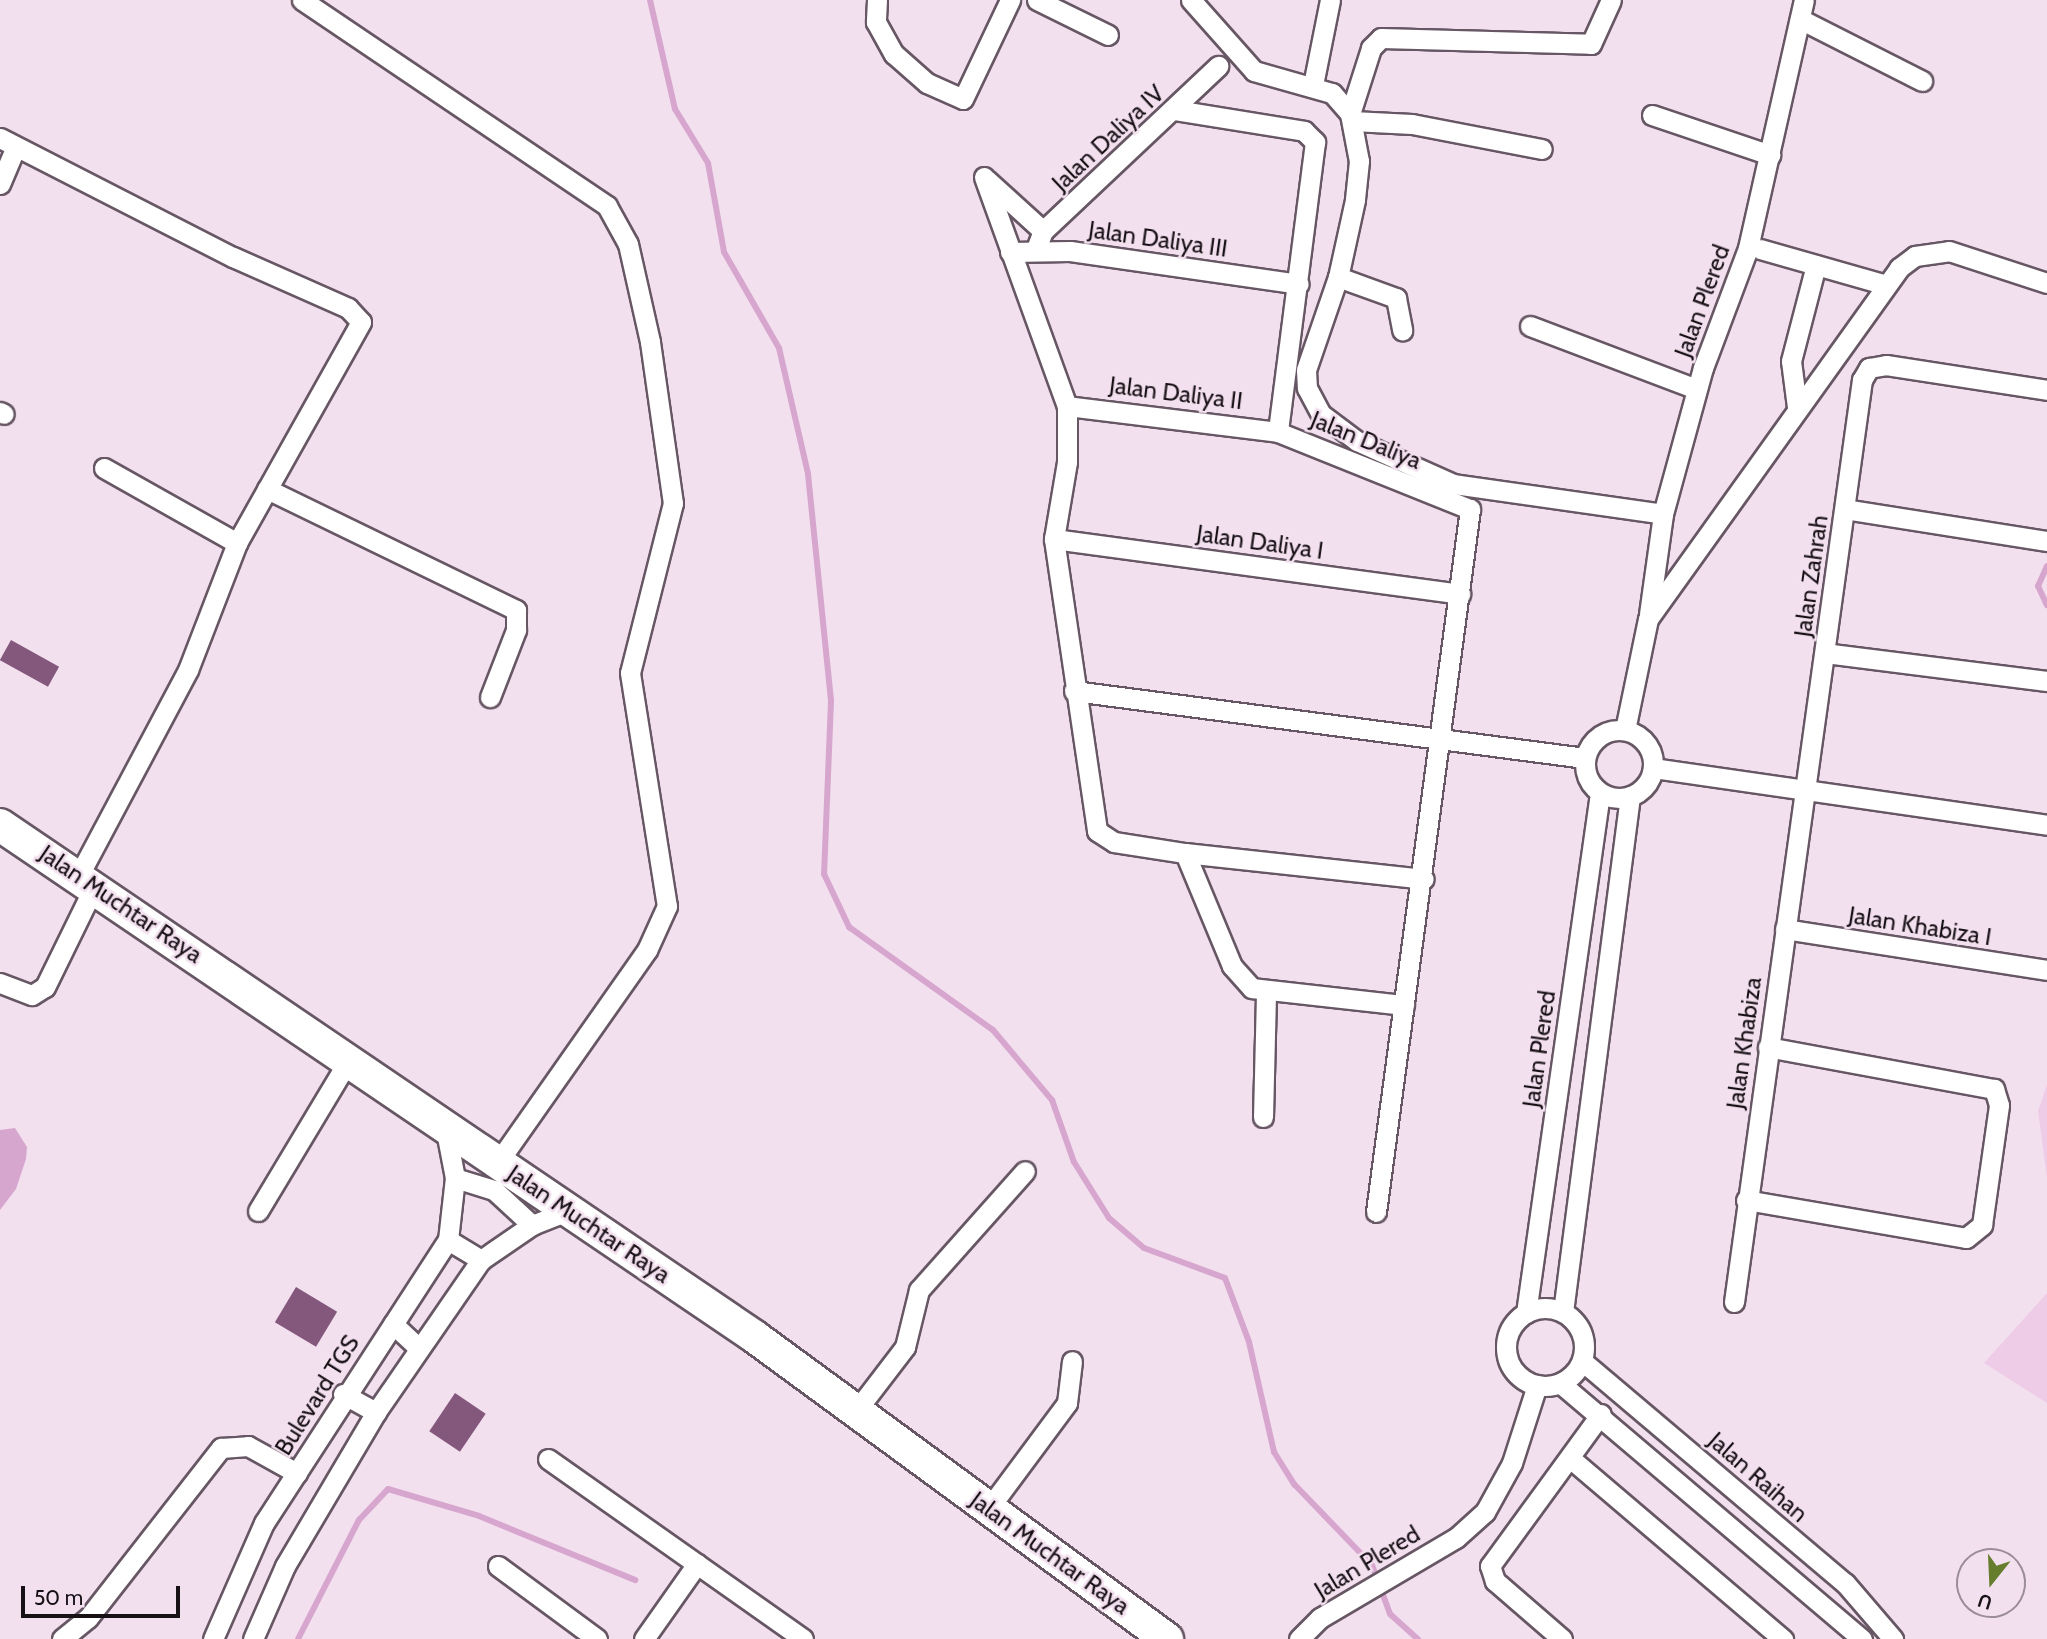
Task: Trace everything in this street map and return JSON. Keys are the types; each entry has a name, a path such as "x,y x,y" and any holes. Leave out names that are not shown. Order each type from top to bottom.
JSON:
{"highway":[{"name":"Jalan Muchtar Raya","path":"0,825 87,880 570,1210 856,1411 1167,1639"}],"street":[{"path":"302,0 607,206 628,244 650,342 673,503 630,673 667,906 647,950 498,1162"},
{"path":"877,0 876,22 894,54 927,83 963,99 1010,0"},
{"path":"1037,0 1108,35"},
{"path":"1191,0 1254,71 1313,85 1332,93 1351,118 1412,124 1542,149"},
{"path":"1313,85 1330,0"},
{"path":"1611,0 1591,44 1381,38 1371,48 1351,118 1358,177 1338,277 1309,354 1307,388 1321,414 1346,433 1417,470 1481,492 1663,514"},
{"path":"1802,9 1922,81"},
{"name":"Jalan Plered","path":"1625,730 1648,619 1663,514 1697,388 1748,247 1802,9"},
{"name":"Jalan Daliya IV","path":"1040,240 1218,66"},
{"name":"Jalan Daliya","path":"1175,110 1311,136 1315,146 1278,432 1470,509 1424,879 1376,1212"},
{"path":"1652,115 1770,155"},
{"path":"0,184 8,143 358,314 353,345 237,543 188,670 87,880 44,987 32,995 0,982"},
{"path":"1040,240 984,177 1067,406 1067,462 1054,539 1074,691 1097,831 1114,842 1185,853 1424,879"},
{"name":"Jalan Daliya III","path":"1010,252 1040,240 1299,284"},
{"path":"1760,248 1883,284"},
{"path":"1648,619 1883,284 1914,256 1949,251 2047,283"},
{"path":"1797,407 1791,361 1816,265"},
{"path":"1338,277 1396,298 1402,330"},
{"path":"1530,326 1697,388"},
{"name":"Jalan Zahrah","path":"1804,792 1860,387 1869,369 1886,365 2047,390"},
{"name":"Jalan Daliya II","path":"1067,406 1278,432"},
{"path":"104,468 237,543"},
{"path":"267,489 516,610 516,630 490,698"},
{"path":"1845,509 2047,541"},
{"name":"Jalan Daliya I","path":"1054,539 1460,594"},
{"path":"1825,653 2047,681"},
{"path":"1074,691 1585,758"},
{"path":"1563,1312 1526,1313 1507,1337 1506,1353 1523,1379 1537,1385 1560,1383 1582,1361 1582,1333 1563,1312 1593,1058 1630,796 1649,781 1653,768 1647,744 1625,730 1599,736 1585,758 1585,771 1601,793 1630,796"},
{"path":"1653,768 1804,792 2047,825"},
{"name":"Jalan Khabiza","path":"1734,1302 1804,792"},
{"name":"Jalan Plered","path":"1526,1313 1601,793"},
{"path":"1185,853 1232,966 1252,988 1404,1005"},
{"name":"Jalan Khabiza I","path":"1785,929 2047,970"},
{"path":"1263,1117 1266,991"},
{"path":"1746,1200 1966,1238 1982,1225 1999,1105 1994,1089 1768,1047"},
{"path":"1563,1055 1593,1058"},
{"path":"258,1211 350,1058"},
{"name":"Bulevard TGS","path":"213,1639 264,1523 343,1394 393,1324 447,1240 455,1178 445,1125"},
{"path":"856,1411 905,1347 919,1290 1025,1171"},
{"path":"455,1178 494,1190 532,1225"},
{"path":"253,1639 285,1566 376,1412 418,1347 481,1260 532,1225 570,1210"},
{"path":"447,1240 481,1260"},
{"path":"393,1324 418,1347"},
{"path":"989,1508 1067,1403 1072,1361"},
{"name":"Jalan Raihan","path":"1582,1361 1871,1606 1893,1639"},
{"path":"1560,1383 1792,1574 1862,1639"},
{"name":"Jalan Plered","path":"1298,1639 1350,1599 1456,1538 1485,1512 1513,1463 1537,1385"},
{"path":"343,1394 376,1412"},
{"path":"1562,1639 1495,1581 1490,1566 1601,1415"},
{"path":"66,1638 221,1448 248,1446 297,1473"},
{"path":"1570,1458 1783,1639"},
{"path":"548,1460 803,1639"},
{"path":"1792,1574 1809,1553"},
{"path":"644,1639 697,1564"},
{"path":"498,1566 597,1639"}],"shaded area":[{"path":"2047,1085 2047,1178 2038,1111"},
{"path":"15,1128 27,1147 26,1159 16,1189 0,1210 0,1130"},
{"path":"2047,1293 2047,1403 1984,1363"}],"building":[{"path":"11,640 59,667 48,687 0,660"},
{"path":"296,1287 337,1312 316,1347 275,1322"},
{"path":"455,1393 486,1414 460,1452 429,1431"}],"waterway":[{"path":"650,0 675,109 708,163 724,252 779,348 808,474 831,701 824,874 849,927 993,1030 1052,1100 1074,1162 1109,1218 1144,1248 1225,1278 1249,1342 1274,1452 1295,1485 1372,1565 1390,1614 1418,1639"},
{"path":"2047,566 2038,586 2047,605"},
{"path":"298,1639 359,1520 388,1489 479,1516 635,1580"}]}
